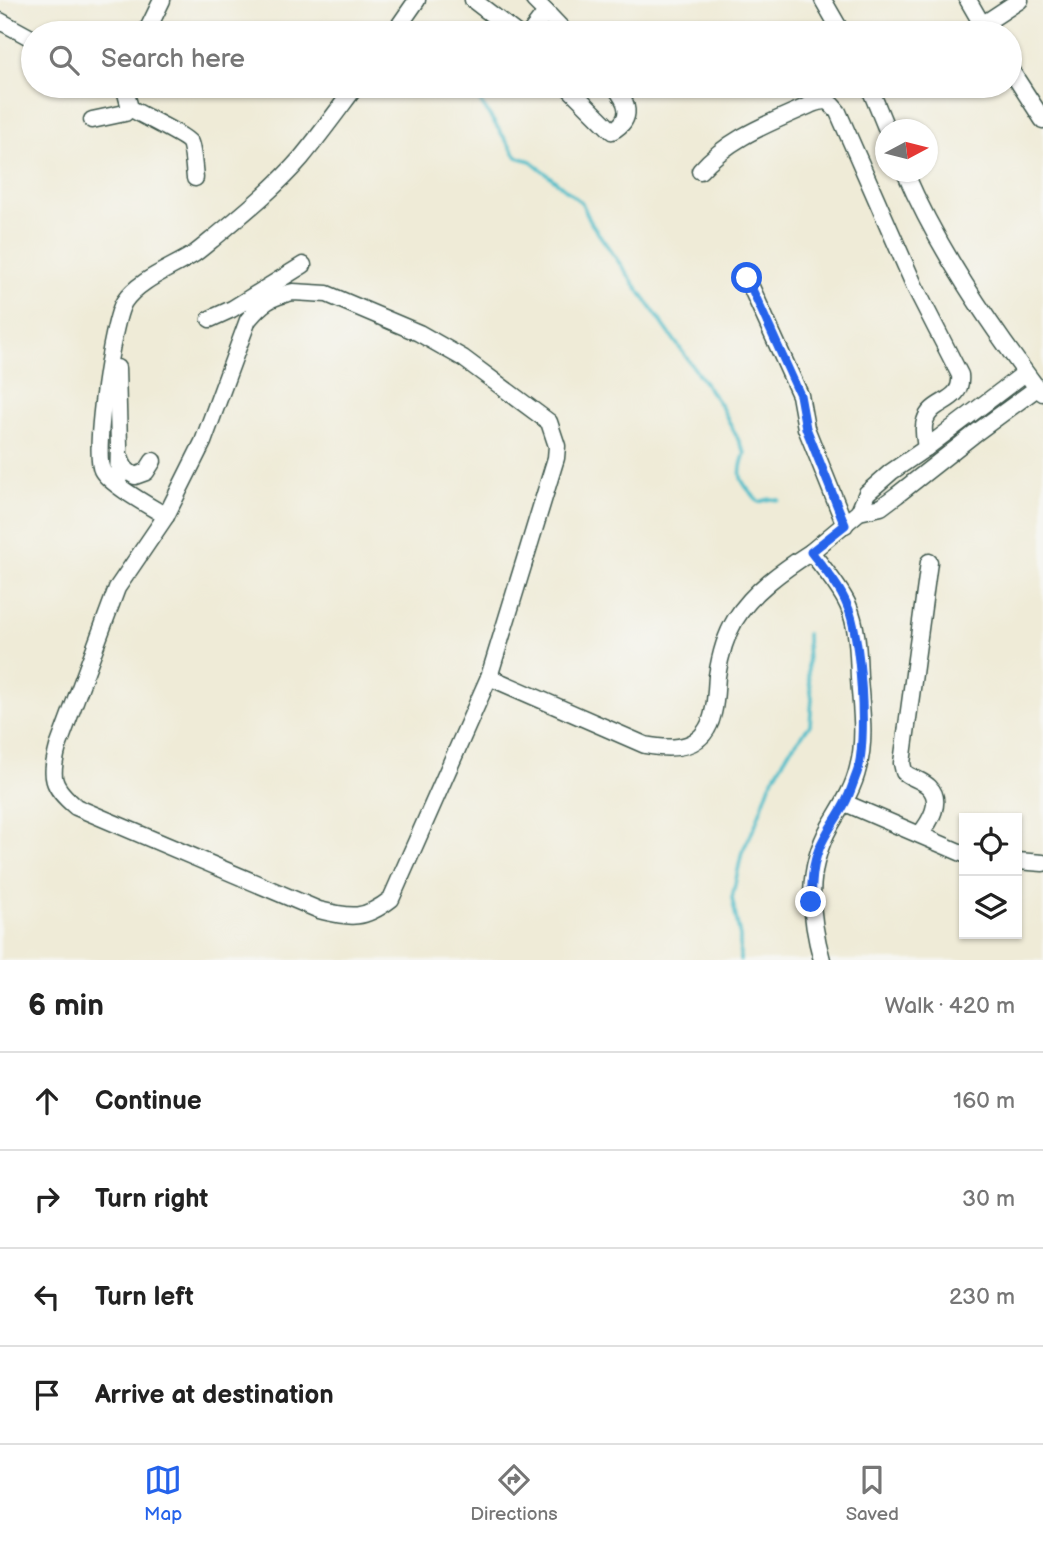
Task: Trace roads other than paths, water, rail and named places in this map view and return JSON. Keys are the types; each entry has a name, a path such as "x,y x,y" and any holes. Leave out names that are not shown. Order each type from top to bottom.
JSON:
{"street":[{"path":"152,21 162,0"},
{"path":"402,21 417,0"},
{"path":"473,0 500,21"},
{"path":"534,0 555,21"},
{"path":"823,0 835,21"},
{"path":"968,0 980,21"},
{"path":"995,21 1020,0"},
{"path":"539,21 546,12"},
{"path":"0,21 21,33"},
{"path":"1022,88 1043,120"},
{"path":"127,98 130,108 190,143 195,178"},
{"path":"166,516 103,473 99,458 110,349 125,301 138,288 195,254 262,197 299,160 347,98"},
{"path":"579,98 612,131 624,120 626,102 623,98"},
{"path":"874,98 882,119"},
{"path":"700,171 722,149 744,136 822,100 830,102 838,112 915,287 961,375 956,395 929,412 924,422 926,448"},
{"path":"92,120 125,113 130,108"},
{"path":"859,512 881,507 977,432 1040,391 990,325 947,254 910,182"},
{"path":"210,319 232,309 303,265"},
{"path":"747,278 800,395 806,428 845,525"},
{"path":"293,292 327,294 419,333 463,358 550,422 557,446 556,458 489,677 391,898 376,910 361,915 343,916 319,911 76,807 62,795 54,780 53,764 58,747 117,588 166,516 203,442 248,320 261,304 276,295 293,292"},
{"path":"116,324 118,485"},
{"path":"489,677 645,745 666,749 684,746 699,739 707,731 713,714 722,646 736,619 762,588 845,525 859,512 867,494 891,472 1026,373"},
{"path":"119,455 123,467 135,476 146,472 153,461"},
{"path":"811,552 848,605 854,626 863,741 858,770 845,803 818,850 813,873 811,902 814,932 822,960"},
{"path":"920,834 932,816 935,807 934,794 928,785 909,777 904,772 902,763 929,562"},
{"path":"845,803 959,853"},
{"path":"1022,861 1043,863"}],"waterway":[{"path":"478,98 517,157 531,161 582,203 591,223 721,406 745,453 741,469 744,485 759,502 779,500"},
{"path":"740,960 740,937 732,898 742,852 755,826 770,784 789,751 810,725 812,698 808,675 807,634"}]}
